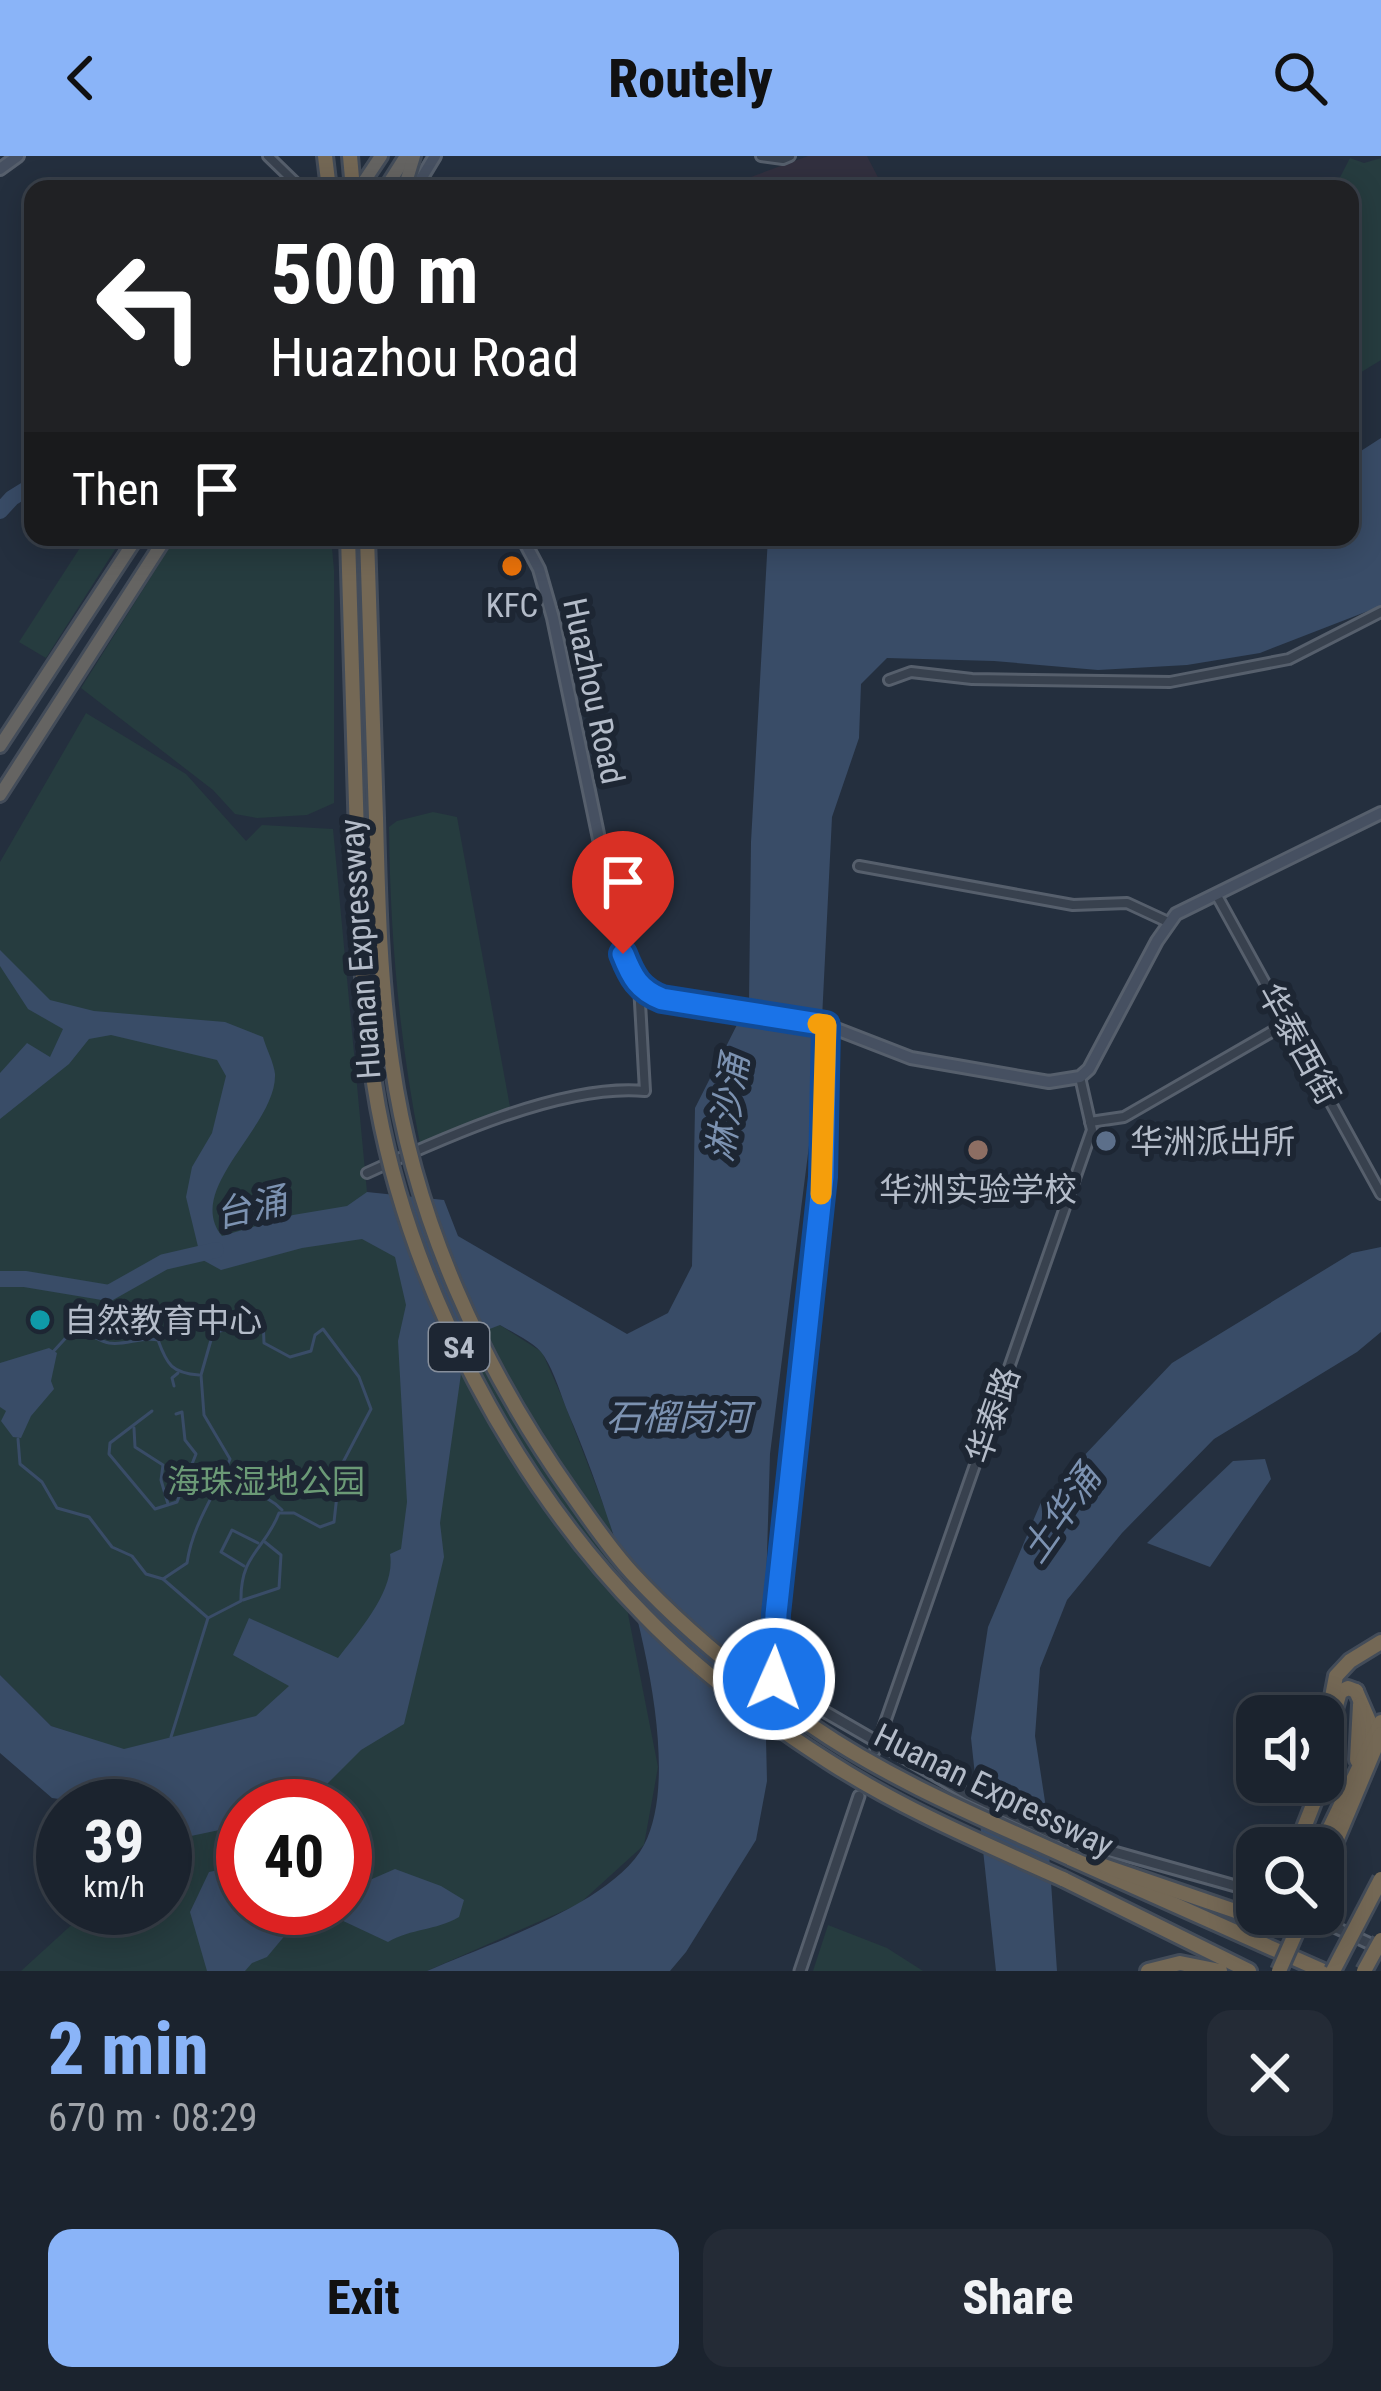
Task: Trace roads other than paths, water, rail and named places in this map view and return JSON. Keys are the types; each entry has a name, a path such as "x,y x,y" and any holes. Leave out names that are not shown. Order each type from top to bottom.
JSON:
{"highway":[{"path":"392,180 410,156"},
{"path":"0,746 131,546"},
{"path":"0,795 160,546"},
{"name":"Huanan Expressway","path":"348,546 363,996 375,1087 414,1236 483,1394 602,1569 668,1639 711,1676 858,1780 918,1813 1249,1971"},
{"name":"Huanan Expressway","path":"367,546 379,920 392,1066 413,1166 433,1227 460,1297 532,1436 628,1569 737,1670 814,1727 928,1794 1323,1971"},
{"path":"1332,1695 1336,1676 1350,1661 1380,1643"},
{"path":"1338,1695 1343,1689 1356,1691"},
{"path":"1356,1691 1376,1738"},
{"path":"1332,1827 1358,1779 1356,1691"},
{"path":"1340,1827 1381,1722"},
{"path":"1070,1858 1236,1911"},
{"path":"1337,1971 1381,1879"},
{"path":"1337,1971 1381,1898"},
{"path":"1279,1971 1296,1935"},
{"path":"1148,1971 1174,1963 1220,1971"}],"main road":[{"path":"0,169 18,156"},
{"name":"Huazhou Road","path":"527,546 553,618 623,954 639,985"},
{"path":"639,985 662,999 826,1025 911,1058 1049,1082 1080,1077 1089,1069 1168,922 1381,813"}],"street":[{"path":"268,156 293,180"},
{"path":"761,156 790,156"},
{"path":"889,680 911,672 972,679 1170,682 1288,659 1381,612"},
{"path":"860,866 1073,905 1127,903 1168,922"},
{"name":"华泰西街","path":"1216,894 1381,1194"},
{"path":"367,1172 469,1127 602,1090 645,1091 639,985"},
{"path":"1090,1122 1124,1117 1287,1023"},
{"path":"826,1025 823,1177 776,1614 774,1679 877,1746 1057,1836 1236,1886"},
{"name":"华泰路","path":"877,1746 1091,1130 1080,1077"},
{"path":"800,1971 860,1796"},
{"path":"1344,1935 1376,1952"}],"water":[{"name":"石榴岗河","path":"1381,438 1381,606 1260,653 1187,665 1098,670 887,658 861,684 859,738 832,817 820,1059 770,1454 764,1656 767,1781 756,1840 670,1971 427,1971 546,1920 605,1886 644,1845 656,1804 659,1752 652,1692 640,1630 604,1508 548,1363 536,1347 500,1325 466,1338 440,1523 444,1557 404,1724 361,1750 332,1779 216,1779 216,1831 192,1836 192,1779 36,1779 36,1784 0,1753 0,1675 51,1726 124,1749 256,1716 289,1686 233,1655 249,1618 338,1658 382,1596 390,1554 401,1549 407,1502 398,1341 406,1305 395,1257 362,1239 302,1248 221,1270 201,1259 186,1197 192,1167 212,1133 226,1076 217,1060 111,1035 89,1039 69,1064 0,1119 0,1073 27,1043 50,1057 63,1029 28,1009 0,966 0,950 50,1000 94,1011 225,1022 263,1037 275,1074 272,1094 214,1198 213,1218 222,1236 293,1215 347,1206 367,1192 444,1200 458,1236 627,1334 668,1313 692,1266 695,1108 749,1001 751,842 767,546 1359,546 1359,452"},
{"name":"土华涌","path":"1381,1247 1381,1332 1357,1352 1214,1439 1122,1533 1067,1600 1040,1668 1035,1736 1046,1808 1057,1971 996,1971 971,1738 988,1627 1042,1500 1172,1363 1352,1253"},
{"path":"49,1348 57,1353 51,1381 54,1389 31,1416 21,1438 13,1437 1,1421 6,1411 0,1407 0,1363"},
{"path":"1265,1459 1271,1479 1210,1567 1147,1543 1233,1461"},
{"path":"395,1869 464,1900 459,1917 388,1942 372,1934 372,1879"},
{"path":"216,1871 216,1935 285,1935 267,1957 245,1971 207,1971 192,1908 209,1872"}],"waterway":[{"path":"0,511 24,491"},
{"name":"台涌","path":"0,1279 109,1293 164,1262 216,1250"},
{"path":"163,1579 187,1563 199,1522 230,1459 204,1415 201,1375 213,1333 263,1319 264,1343 290,1357 311,1351 315,1335 323,1329 359,1377 371,1409 340,1468 334,1522 320,1527 294,1513 279,1513 249,1562 241,1601 208,1618 171,1737"},
{"path":"52,1353 72,1331 109,1343 158,1340 172,1366 199,1375"},
{"path":"174,1386 172,1378 178,1373"},
{"path":"152,1411 110,1443 109,1454 155,1509 177,1502 196,1454 185,1440 182,1412 176,1414"},
{"path":"134,1428 135,1447 163,1465 161,1480 168,1504"},
{"path":"18,1439 20,1464 42,1482 57,1508 89,1517 112,1547 132,1556 146,1574 163,1579 208,1618"},
{"path":"225,1476 282,1510"},
{"path":"244,1566 221,1552 232,1530 258,1543"},
{"path":"243,1600 279,1588 281,1555 265,1542"}],"place":[{"name":"KFC","path":"512,566"},
{"name":"华洲派出所","path":"1106,1141"},
{"name":"华洲实验学校","path":"978,1150"},
{"name":"自然教育中心","path":"40,1320"}],"water label":[{"name":"淋沙涌","path":"728,1108"}],"park label":[{"name":"海珠湿地公园","path":"266,1481"}]}
